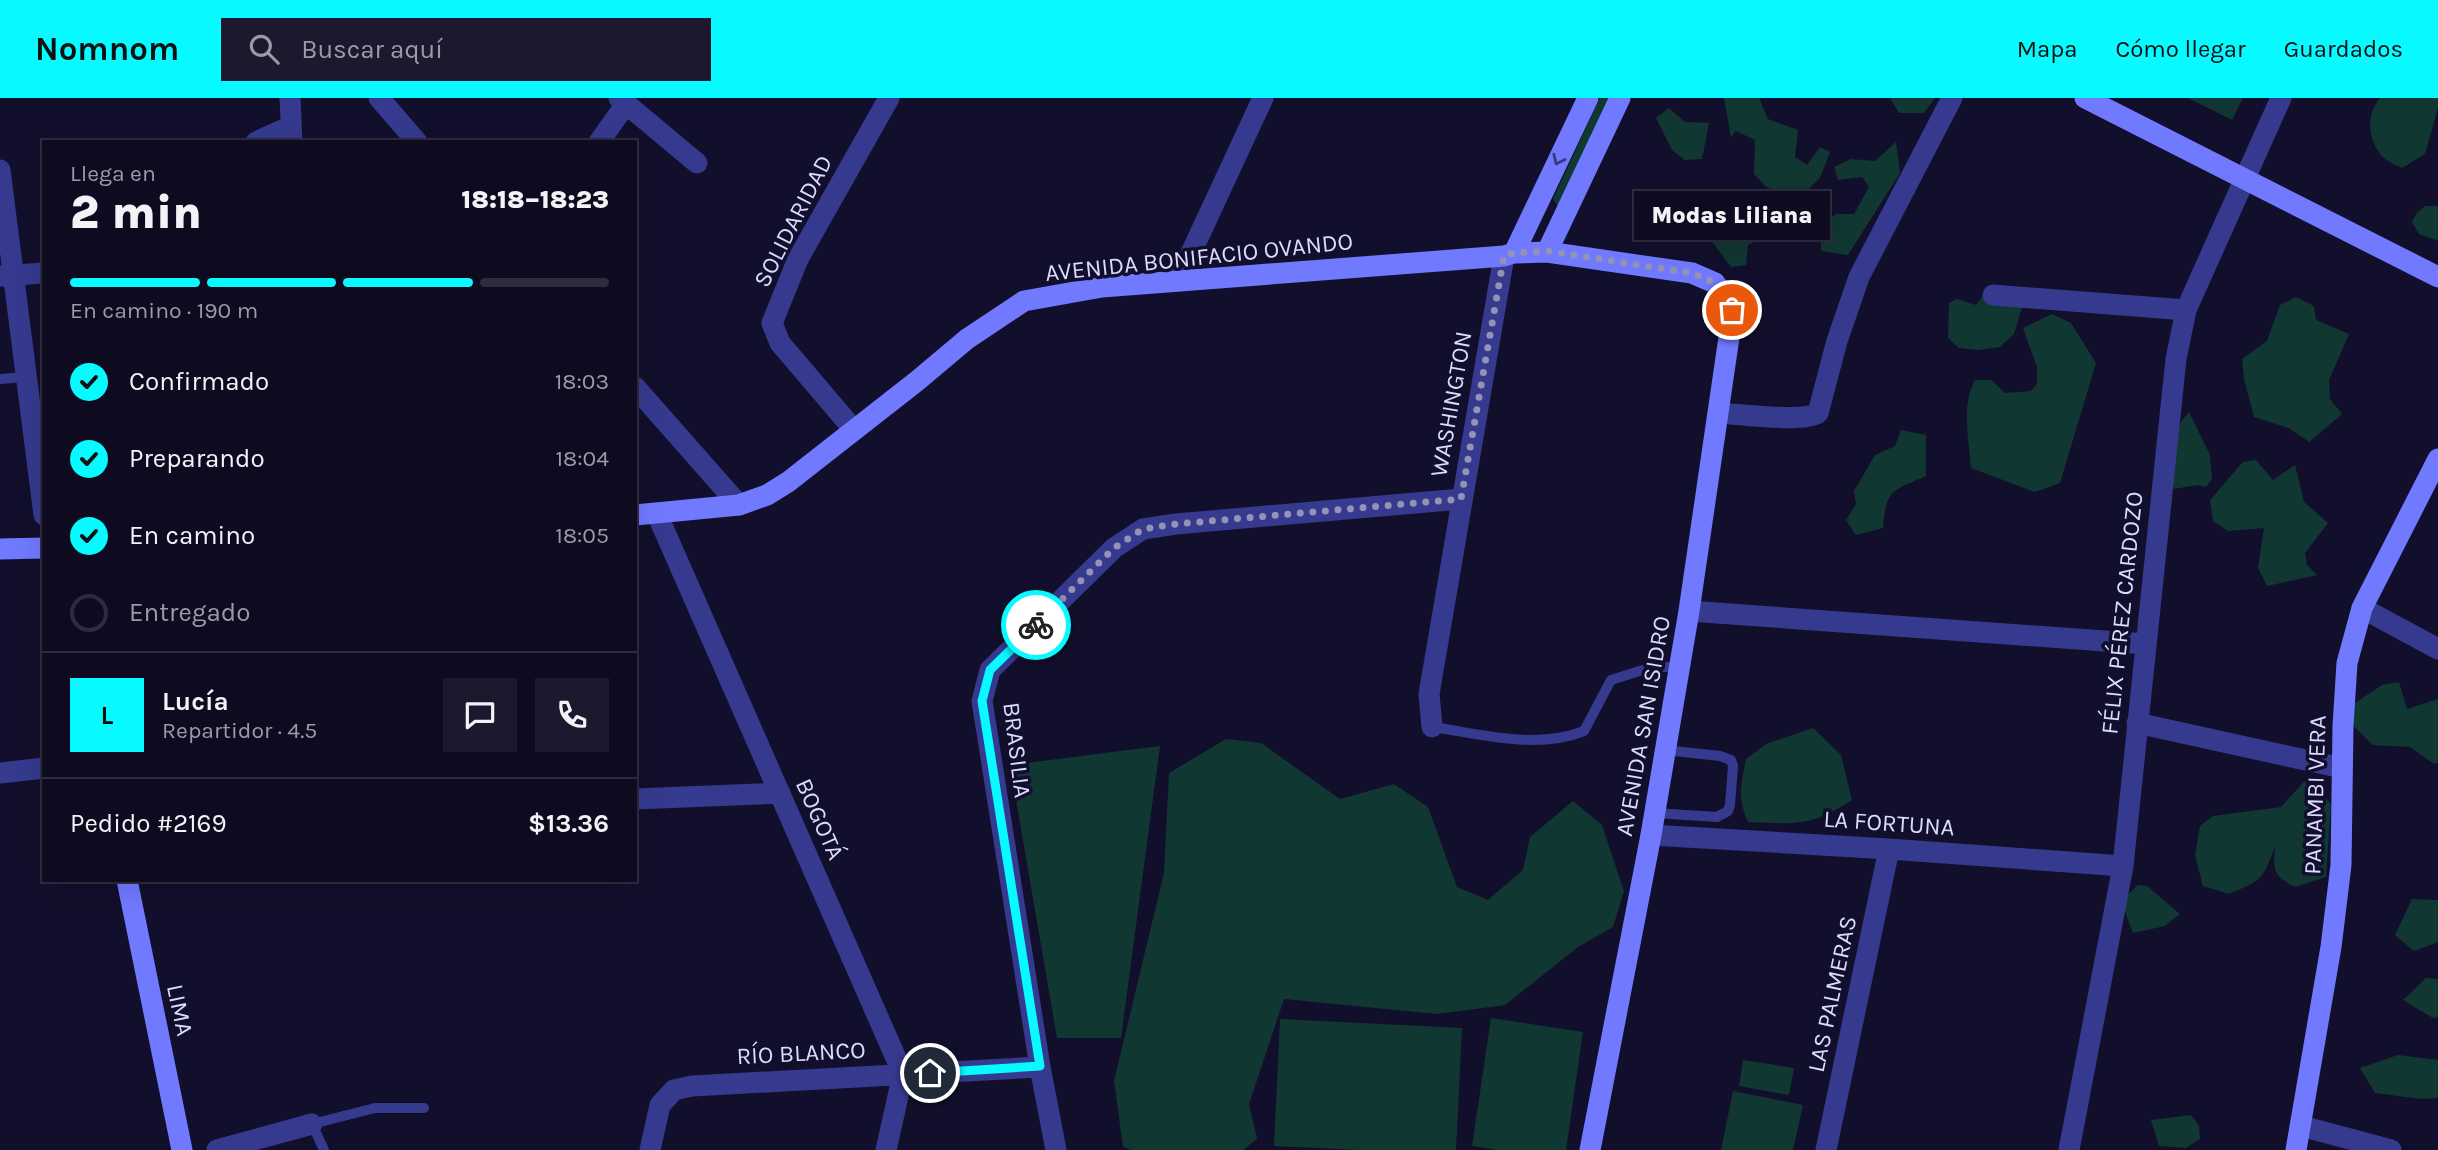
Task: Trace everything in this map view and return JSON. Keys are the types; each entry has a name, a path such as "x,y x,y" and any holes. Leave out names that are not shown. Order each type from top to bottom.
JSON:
{"main road":[{"path":"1509,254 1588,98"},
{"path":"1547,251 1620,98"},
{"path":"2085,98 2438,277"},
{"name":"AVENIDA BONIFACIO OVANDO","path":"637,515 739,505 767,495 788,482 917,382 967,339 1024,301 1102,287 1547,251 1692,273 1715,283 1732,310"},
{"name":"AVENIDA SAN ISIDRO","path":"1590,1150 1651,835 1680,666 1732,310"},
{"name":"PANAMBI VERA","path":"2295,1150 2331,947 2341,864 2347,663 2362,608 2438,459"},
{"path":"0,549 42,548"},
{"name":"LIMA","path":"127,882 182,1150"}],"street":[{"path":"265,140 291,134 290,98"},
{"path":"379,98 416,140"},
{"name":"SOLIDARIDAD","path":"854,430 780,343 772,323 798,259 890,98"},
{"path":"1178,281 1263,98"},
{"path":"1718,413 1809,418 1818,413 1837,341 1859,277 1952,98"},
{"name":"FÉLIX PÉREZ CARDOZO","path":"2069,1150 2123,866 2176,359 2186,310 2281,98"},
{"path":"600,140 622,101 697,163"},
{"path":"0,170 7,275 32,369 42,491"},
{"name":"WASHINGTON","path":"1432,727 1429,694 1461,499 1509,254"},
{"path":"7,275 42,273"},
{"path":"1993,295 2186,310"},
{"path":"637,389 739,505"},
{"name":"BRASILIA","path":"1056,1150 1040,1066 982,701 990,670 1114,548 1143,529 1461,499"},
{"name":"BOGOTÁ","path":"657,514 903,1074"},
{"path":"2362,608 2438,649"},
{"path":"1689,611 2146,644"},
{"path":"2137,723 2342,768"},
{"path":"0,773 42,768"},
{"path":"637,799 780,793"},
{"name":"LA FORTUNA","path":"1651,835 2123,866"},
{"name":"LAS PALMERAS","path":"1826,1150 1889,849"},
{"name":"RÍO BLANCO","path":"650,1150 660,1105 674,1090 692,1086 1040,1066"},
{"path":"886,1150 903,1074"},
{"path":"218,1150 312,1124"},
{"path":"2301,1126 2391,1150"}],"lane":[{"path":"0,379 32,369"},
{"path":"1432,727 1541,741 1566,739 1584,732 1611,680 1649,668 1680,666"},
{"path":"1654,813 1717,817 1728,811 1730,805 1733,766 1731,760 1720,756 1665,750"},
{"path":"324,1150 312,1124 375,1108 424,1108"}],"green space":[{"path":"1600,98 1611,98 1560,204 1557,205 1553,199"},
{"path":"1724,98 1759,98 1768,119 1798,130 1795,157 1807,165 1820,147 1830,152 1820,178 1798,199 1766,187 1754,174 1755,140 1736,131 1731,137"},
{"path":"1890,98 1935,98 1924,113 1899,113"},
{"path":"2188,98 2243,98 2232,120"},
{"path":"2380,98 2438,98 2438,108 2425,154 2402,168 2384,158 2373,142 2370,127 2372,112"},
{"path":"1669,108 1685,122 1709,123 1702,159 1685,160 1672,150 1656,118"},
{"path":"1896,142 1900,173 1848,255 1821,251 1821,226 1836,214 1854,214 1869,187 1862,177 1838,180 1834,167 1851,159 1875,161"},
{"path":"2425,206 2438,206 2438,241 2419,234 2412,222"},
{"path":"1723,214 1739,221 1770,221 1766,236 1748,245 1746,265 1731,267 1710,239 1710,224"},
{"path":"1985,293 2022,307 2014,334 2000,347 1978,350 1959,348 1948,338 1949,303 1957,299 1976,305"},
{"path":"2296,297 2314,306 2316,320 2349,334 2329,380 2330,399 2342,414 2309,442 2289,428 2254,417 2242,359 2267,341 2280,305"},
{"path":"2052,314 2071,323 2096,363 2060,483 2035,492 1971,468 1968,400 1975,380 1991,380 2005,393 2031,391 2037,384 2037,367 2023,328"},
{"path":"2189,412 2210,455 2212,479 2206,487 2198,485 2174,489 2168,473 2170,436"},
{"path":"1901,430 1926,435 1926,476 1893,493 1886,506 1883,528 1856,535 1846,520 1856,504 1854,491 1875,455 1895,446"},
{"path":"2256,460 2273,480 2295,465 2304,502 2328,523 2305,553 2307,565 2317,575 2267,586 2258,568 2264,528 2228,531 2213,521 2210,500 2243,462"},
{"path":"2399,682 2407,709 2438,699 2438,763 2434,764 2410,747 2373,745 2350,723 2352,705 2382,685"},
{"path":"1813,728 1841,755 1852,800 1825,815 1802,822 1748,822 1741,798 1746,759 1766,744"},
{"path":"1226,739 1261,743 1340,799 1394,784 1428,807 1457,887 1488,900 1523,870 1530,837 1573,801 1602,825 1624,891 1613,927 1578,947 1505,1005 1437,1014 1284,999 1249,1104 1257,1139 1243,1150 1131,1150 1123,1147 1114,1081 1164,873 1169,773"},
{"path":"1160,746 1121,1038 1057,1038 1010,765"},
{"path":"2310,775 2331,805 2326,877 2295,887 2287,883 2276,871 2275,846 2264,872 2255,882 2229,894 2203,886 2195,855 2200,826 2213,816 2281,807"},
{"path":"2138,885 2147,886 2180,914 2165,926 2133,933 2121,901"},
{"path":"2412,899 2438,900 2438,942 2414,951 2395,935"},
{"path":"2426,978 2438,979 2438,1017 2433,1018 2403,1000"},
{"path":"1491,1018 1583,1032 1566,1150 1497,1150 1472,1146"},
{"path":"1280,1019 1462,1028 1456,1150 1274,1146"},
{"path":"2398,1055 2438,1060 2438,1098 2422,1099 2375,1093 2360,1068"},
{"path":"1743,1060 1794,1068 1789,1095 1739,1086"},
{"path":"1733,1091 1803,1105 1793,1150 1721,1150"},
{"path":"2191,1115 2199,1126 2200,1139 2186,1148 2159,1146 2151,1120"}],"way so far":[{"path":"1036,625 1114,548 1143,529 1461,499 1504,256 1547,251 1692,273 1715,283 1732,310"}],"place":[{"name":"Modas Liliana","path":"1732,310"}],"route":[{"path":"930,1073 1040,1066 982,701 990,670 1036,625"}]}
